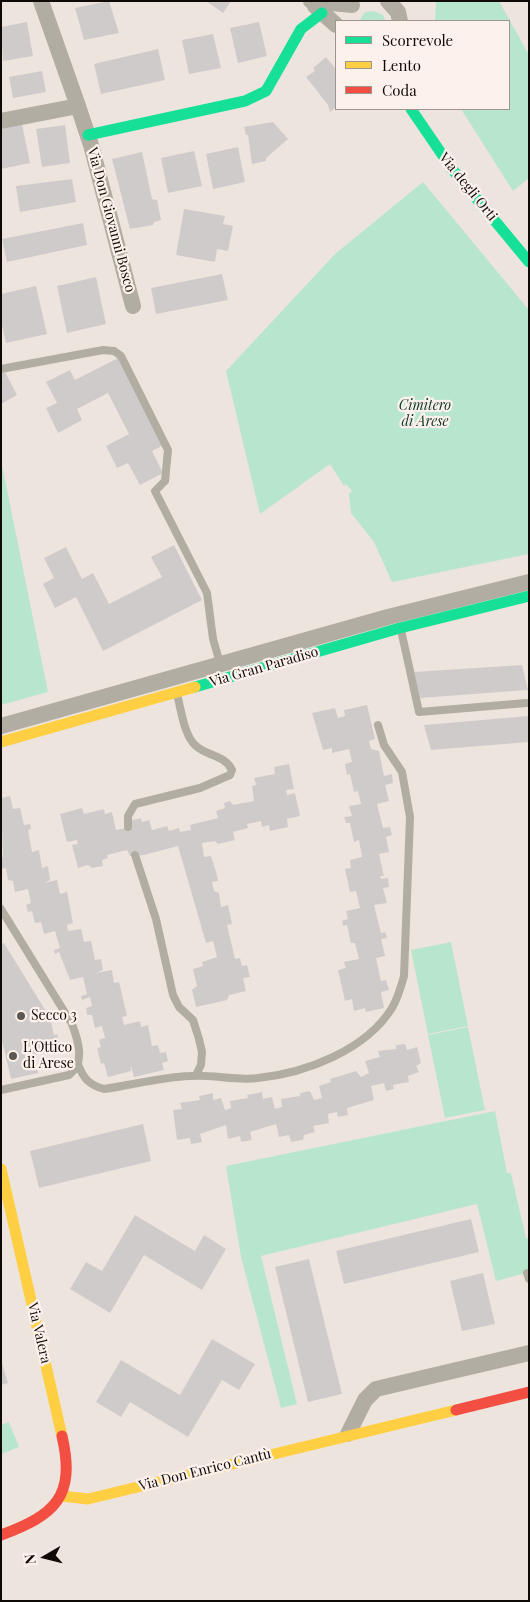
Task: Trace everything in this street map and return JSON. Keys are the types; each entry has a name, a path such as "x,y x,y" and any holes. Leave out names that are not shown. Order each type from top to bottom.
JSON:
{"street":[{"name":"Via Don Giovanni Bosco","path":"41,1 88,135 133,306"},
{"path":"314,5 354,3 346,20"},
{"name":"Via Don Giovanni Bosco","path":"88,135 258,97 266,91 272,82 314,5"},
{"path":"314,5 335,25"},
{"path":"1,121 78,106"},
{"name":"Via degli Orti","path":"412,110 425,133 458,177 529,262"},
{"name":"Via Gran Paradiso","path":"1,726 451,600 529,582"},
{"name":"Via Gran Paradiso","path":"1,742 400,628 529,596"},
{"name":"Via Valera","path":"1,1169 66,1453 68,1475 61,1496"},
{"path":"348,1434 370,1394 376,1388 529,1353"},
{"name":"Via Don Enrico Cantù","path":"61,1496 88,1498 529,1392"},
{"path":"370,1394 368,1412 371,1418 382,1426"},
{"path":"1,1535 43,1518 54,1508 61,1496"}],"lane":[{"path":"1,368 103,350 114,351 121,356 168,450 165,481 155,490 207,594 213,639 220,664"},
{"path":"400,628 419,712 526,703"},
{"path":"128,827 128,816 134,804 200,788 230,775 232,770 229,764 198,748 192,742 176,692"},
{"path":"78,1064 86,1080 94,1086 104,1089 165,1077 196,1075 224,1079 258,1078 317,1063 349,1048 369,1034 395,1002 404,976 410,816 402,772 398,763 384,745 378,725"},
{"path":"135,855 145,891 154,914 173,994 192,1020 199,1039 202,1052 201,1065 196,1075"},
{"path":"1,909 72,1024 78,1038 78,1064 75,1071 69,1075 1,1090"}],"green space":[{"path":"436,1 499,1 510,20 435,20"},
{"path":"374,11 383,15 385,20 360,20 365,12"},
{"path":"510,21 529,55 529,178 513,191 462,110 510,110"},
{"name":"Cimitero di Arese","path":"423,182 529,310 529,554 392,582 374,542 351,513 349,494 352,491 346,484 344,486 330,464 260,514 226,371 335,254"},
{"path":"1,460 48,692 1,705"},
{"path":"451,942 468,1026 428,1034 411,950"},
{"path":"468,1027 485,1110 445,1118 428,1035"},
{"path":"495,1111 507,1173 511,1173 526,1238 529,1238 529,1272 496,1281 477,1204 261,1256 297,1404 281,1408 241,1257 226,1166"},
{"path":"9,1422 19,1447 1,1454 1,1425"}],"building":[{"path":"109,1 119,33 84,40 75,8"},
{"path":"206,1 231,1 223,13"},
{"path":"27,22 33,56 3,61 1,27"},
{"path":"259,22 267,56 238,63 230,28"},
{"path":"213,34 221,68 189,74 182,40"},
{"path":"158,49 165,80 101,94 94,64"},
{"path":"326,57 335,68 335,108 330,112 328,105 306,77 315,71 313,68"},
{"path":"42,71 46,92 13,98 9,77"},
{"path":"273,122 288,139 266,158 266,161 252,164 248,135 246,135 244,127"},
{"path":"22,124 30,163 1,169 1,129"},
{"path":"65,125 70,163 42,167 36,129"},
{"path":"238,147 245,182 213,189 206,154"},
{"path":"194,151 202,186 168,193 161,158"},
{"path":"142,152 152,199 157,200 161,220 154,222 153,225 130,229 112,159"},
{"path":"72,179 76,202 20,212 16,186"},
{"path":"184,209 225,216 223,224 233,226 228,251 217,249 215,262 176,255"},
{"path":"83,223 87,245 7,262 2,239"},
{"path":"222,274 228,300 156,314 151,288"},
{"path":"96,277 106,324 67,333 57,286"},
{"path":"36,286 47,334 6,343 1,321 1,294"},
{"path":"118,358 162,446 152,451 163,473 140,485 128,463 117,468 106,446 129,434 108,393 77,409 82,420 58,433 46,408 57,403 46,382 70,370 75,380"},
{"path":"5,372 17,395 1,404 1,374"},
{"path":"174,545 202,600 103,651 76,597 55,608 43,584 54,578 44,558 66,547 82,579 93,573 109,604 162,577 151,557"},
{"path":"522,665 528,690 420,698 414,672"},
{"path":"367,705 375,739 369,741 371,749 379,751 384,776 392,774 393,783 385,785 389,801 377,804 383,828 390,827 392,835 386,837 389,852 379,854 384,876 380,876 381,879 388,878 389,887 383,888 387,903 374,905 381,933 385,932 387,938 381,939 385,956 376,958 381,981 386,980 389,990 381,992 384,1008 366,1012 365,1008 354,1011 352,999 345,1001 338,970 346,968 344,962 359,959 355,943 351,943 347,925 343,926 342,921 348,919 346,911 360,908 356,891 350,892 345,869 351,868 350,860 362,857 359,840 354,842 350,823 346,823 344,817 352,816 349,806 361,804 358,791 354,792 350,774 347,775 345,764 352,762 349,749 332,753 332,748 323,750 312,713 335,708 338,718 345,716 344,710"},
{"path":"529,716 529,742 431,750 424,725"},
{"path":"289,764 294,789 286,790 287,795 295,793 300,816 287,819 288,827 270,831 269,825 262,827 261,821 247,824 248,828 233,832 235,840 218,844 215,841 202,843 204,857 211,856 217,875 218,881 212,882 214,891 219,893 221,907 228,905 232,924 227,925 235,959 240,958 242,966 247,965 250,977 243,978 246,991 229,995 227,1000 196,1007 192,990 197,986 193,969 203,966 202,962 217,957 213,941 206,943 178,846 144,855 130,856 127,850 107,855 108,858 102,860 103,866 92,868 88,865 78,868 72,845 78,844 77,840 67,842 60,814 82,808 84,814 104,809 105,814 112,812 116,830 130,827 129,821 141,818 142,822 149,820 152,830 167,826 169,831 179,828 180,832 191,830 190,825 218,818 216,811 225,808 224,803 230,801 233,805 254,801 252,786 256,785 254,778 275,774 274,767"},
{"path":"10,796 13,809 20,808 24,825 30,824 31,829 28,830 32,852 39,850 42,868 48,866 50,880 44,883 57,880 60,894 67,892 73,923 67,925 68,931 81,929 84,942 91,941 95,960 101,959 103,970 96,973 112,970 114,983 119,982 127,1016 122,1017 124,1025 140,1021 141,1027 148,1025 152,1046 158,1045 160,1053 166,1052 168,1061 162,1063 164,1070 134,1077 131,1066 131,1071 108,1077 104,1063 101,1064 97,1048 101,1047 99,1040 105,1038 102,1026 95,1028 92,1015 87,1015 86,1008 92,1006 90,997 82,1000 81,996 87,994 83,977 70,980 59,952 55,954 54,950 60,948 55,931 44,934 41,922 35,923 32,911 28,912 26,905 31,903 28,889 15,892 13,881 8,880 6,868 1,869 1,857 3,857 1,798"},
{"path":"4,943 50,1018 54,1035 57,1034 60,1049 34,1055 38,1073 11,1079 1,1036 1,944"},
{"path":"405,1044 407,1050 417,1047 421,1063 416,1066 419,1072 408,1076 409,1082 393,1085 394,1089 386,1091 384,1083 371,1086 374,1100 347,1108 348,1115 338,1117 337,1112 328,1114 329,1123 313,1126 315,1132 304,1135 303,1140 291,1142 289,1135 279,1137 276,1124 250,1132 252,1140 241,1142 240,1136 228,1139 226,1125 200,1134 202,1142 191,1144 190,1138 177,1140 173,1110 182,1109 180,1103 200,1100 199,1096 213,1093 213,1100 221,1098 225,1110 231,1108 230,1101 248,1098 247,1095 262,1092 263,1099 272,1097 275,1109 282,1107 281,1099 300,1096 300,1093 310,1091 314,1100 322,1098 319,1086 331,1082 330,1079 356,1071 361,1077 369,1073 365,1061 380,1057 378,1051 396,1049 396,1045"},
{"path":"143,1124 151,1161 39,1188 30,1151"},
{"path":"135,1215 195,1251 204,1235 226,1249 202,1290 144,1255 110,1313 70,1289 86,1262 102,1271"},
{"path":"471,1219 479,1252 344,1284 336,1251"},
{"path":"309,1259 342,1394 308,1402 275,1267"},
{"path":"483,1273 495,1324 462,1331 450,1281"},
{"path":"212,1339 255,1364 239,1390 222,1380 188,1437 130,1402 121,1417 96,1402 121,1360 180,1395"},
{"path":"1,1360 8,1383 1,1385"}],"traffic: fast":[{"path":"88,135 245,101 266,91 301,29 322,13"},
{"path":"412,110 452,169 529,262"},
{"path":"195,687 400,628 529,596"}],"traffic: slow":[{"path":"1,742 195,687"},
{"path":"1,1169 62,1436"},
{"path":"61,1496 88,1499 456,1410"}],"traffic: jam":[{"path":"456,1410 529,1392"},
{"path":"1,1535 35,1520 48,1511 57,1501 63,1489 66,1474 66,1457 62,1436"}],"place":[{"name":"Secco 3","path":"21,1016"},
{"name":"L'Ottico di Arese","path":"13,1056"}]}
